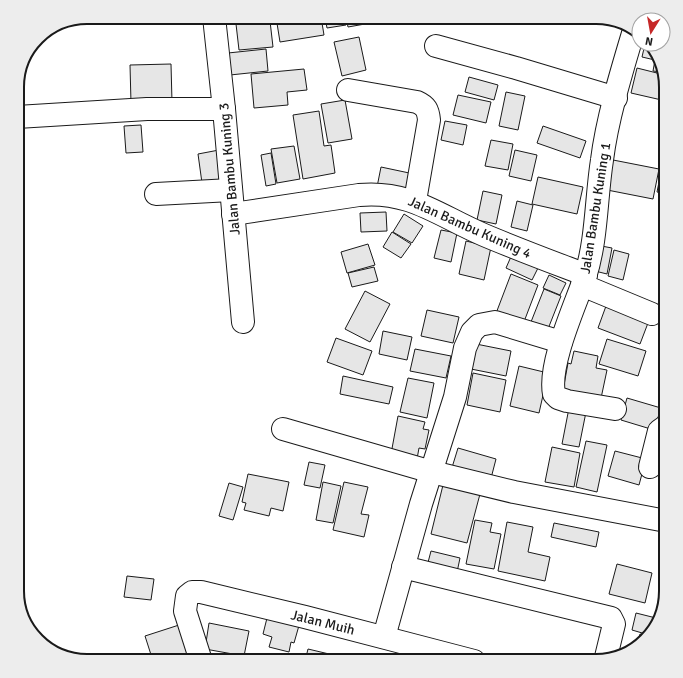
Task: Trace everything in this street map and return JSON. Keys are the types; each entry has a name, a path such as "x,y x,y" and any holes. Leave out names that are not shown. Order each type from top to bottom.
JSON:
{"street":[{"name":"Jalan Bambu Kuning 3","path":"215,24 224,108 243,322"},
{"name":"Jalan Bambu Kuning 1","path":"615,409 562,400 554,394 553,385 561,342 584,280 593,239 602,158 631,41"},
{"path":"436,46 616,98"},
{"path":"348,90 417,102 424,105 428,112 429,120 415,201"},
{"path":"24,117 147,109 224,108"},
{"path":"156,194 231,190"},
{"name":"Jalan Bambu Kuning 4","path":"233,214 374,193 415,201 465,227 584,280 652,314"},
{"path":"384,637 403,567 455,397 465,348 472,332 479,325 496,322 561,342"},
{"path":"283,429 432,472 514,492 659,520"},
{"path":"650,467 659,435"},
{"path":"403,567 611,618 614,624 607,653"},
{"name":"Jalan Muih","path":"199,654 185,611 187,596 192,592 201,592 448,654"}],"building":[{"path":"236,24 270,24 273,47 239,50"},
{"path":"277,24 322,24 324,35 280,42"},
{"path":"326,24 346,25 327,28"},
{"path":"347,24 365,24 348,27"},
{"path":"359,37 366,70 342,76 334,42"},
{"path":"266,49 268,71 230,75 228,53"},
{"path":"643,52 648,52 652,59 642,57"},
{"path":"171,64 172,102 131,103 130,65"},
{"path":"654,64 657,71 653,71"},
{"path":"637,68 657,73 659,99 631,93"},
{"path":"304,69 307,90 287,92 288,105 254,108 251,74"},
{"path":"469,77 498,85 494,100 465,92"},
{"path":"506,92 525,96 518,130 499,126"},
{"path":"458,95 491,102 486,123 453,115"},
{"path":"345,100 352,139 328,143 321,104"},
{"path":"319,111 324,146 331,145 335,173 303,179 293,115"},
{"path":"445,121 467,125 463,145 441,140"},
{"path":"141,125 143,152 126,153 124,126"},
{"path":"543,126 586,141 580,158 537,143"},
{"path":"491,140 513,144 508,170 485,166"},
{"path":"294,146 300,179 277,183 271,149"},
{"path":"219,150 224,180 202,183 198,154"},
{"path":"515,150 537,155 531,181 509,176"},
{"path":"271,153 276,184 266,186 261,155"},
{"path":"608,159 659,169 653,199 602,189"},
{"path":"381,167 414,174 409,197 376,192"},
{"path":"538,177 583,187 577,214 532,204"},
{"path":"659,182 659,192 657,192"},
{"path":"483,191 502,195 496,224 477,220"},
{"path":"517,201 533,205 527,231 511,227"},
{"path":"386,212 387,231 361,232 360,213"},
{"path":"404,214 423,226 412,243 393,232"},
{"path":"441,230 457,233 451,262 434,258"},
{"path":"392,232 411,244 401,258 383,247"},
{"path":"466,241 491,247 484,280 459,274"},
{"path":"368,244 375,265 347,273 341,252"},
{"path":"596,245 612,248 607,274 591,270"},
{"path":"614,250 629,254 623,280 608,276"},
{"path":"513,252 540,264 532,280 506,268"},
{"path":"374,267 378,281 352,287 348,273"},
{"path":"511,274 538,285 522,327 495,316"},
{"path":"549,275 566,283 560,295 543,288"},
{"path":"544,289 561,296 546,334 529,327"},
{"path":"365,291 390,304 370,342 345,329"},
{"path":"606,306 648,323 640,344 598,328"},
{"path":"427,310 459,317 453,343 421,336"},
{"path":"383,331 412,337 407,360 379,354"},
{"path":"336,338 372,351 363,375 327,362"},
{"path":"607,339 646,351 638,376 599,364"},
{"path":"476,344 511,351 506,376 471,369"},
{"path":"415,349 451,356 446,378 410,371"},
{"path":"574,351 598,356 596,368 607,370 600,403 562,396 568,363 571,364"},
{"path":"519,366 548,373 539,413 510,406"},
{"path":"473,373 506,380 500,412 467,405"},
{"path":"343,376 393,387 389,404 340,394"},
{"path":"408,378 434,383 427,418 400,412"},
{"path":"627,398 659,407 659,414 654,430 621,420"},
{"path":"569,408 586,412 579,447 562,444"},
{"path":"398,416 425,422 423,429 429,430 425,449 419,448 417,459 391,454"},
{"path":"586,441 607,445 597,492 576,487"},
{"path":"552,447 580,453 574,487 545,482"},
{"path":"458,448 496,459 489,486 450,474"},
{"path":"615,451 646,459 639,485 608,476"},
{"path":"309,462 325,465 320,488 304,485"},
{"path":"248,474 289,482 283,511 271,508 269,516 244,510 246,503 242,502"},
{"path":"323,482 341,486 333,523 316,520"},
{"path":"344,482 368,487 361,514 369,515 364,537 333,530"},
{"path":"229,483 243,487 233,520 219,516"},
{"path":"443,485 480,494 467,543 431,534"},
{"path":"475,520 492,523 490,532 501,534 494,569 466,564"},
{"path":"507,522 533,527 528,552 550,557 545,581 498,571"},
{"path":"554,523 599,532 596,547 551,537"},
{"path":"431,551 460,558 456,577 426,570"},
{"path":"617,564 652,573 645,603 609,594"},
{"path":"127,576 154,579 151,600 124,597"},
{"path":"636,613 654,617 642,633 632,630"},
{"path":"268,614 300,622 294,643 291,642 289,652 269,647 272,637 263,634"},
{"path":"209,623 249,631 244,654 233,654 205,649"},
{"path":"179,625 189,654 151,654 145,636"},
{"path":"308,649 329,654 307,654"}]}
